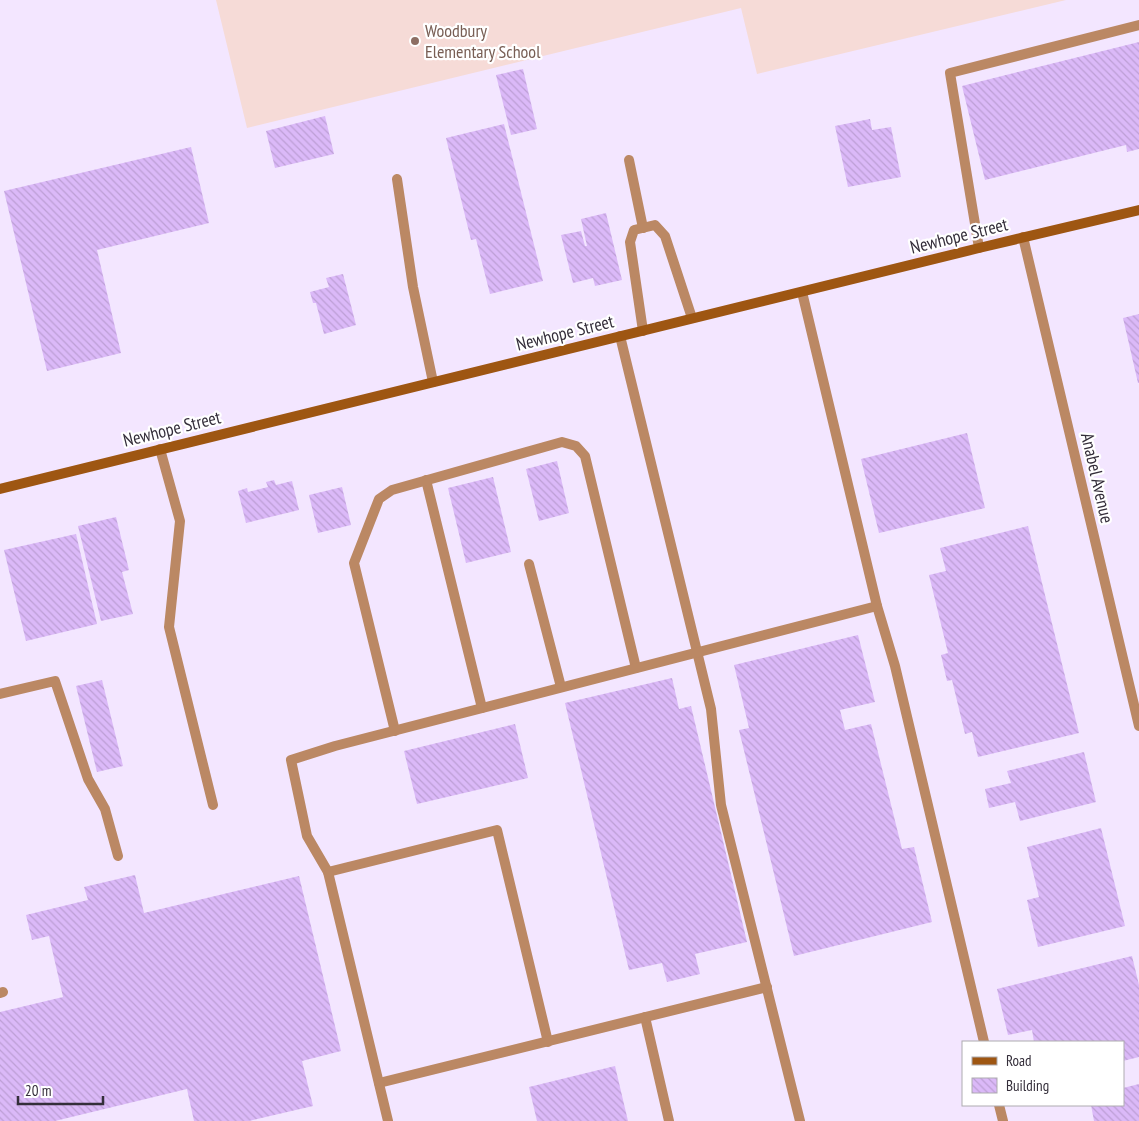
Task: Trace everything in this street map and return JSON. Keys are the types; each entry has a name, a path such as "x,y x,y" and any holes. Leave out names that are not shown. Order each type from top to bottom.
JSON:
{"street":[{"path":"979,248 950,73 1139,25"},
{"path":"629,160 643,228"},
{"path":"397,179 412,287 433,382"},
{"name":"Newhope Street","path":"0,489 1022,237 1139,210"},
{"path":"643,331 630,242 634,230 655,225 665,236 692,318"},
{"name":"Anabel Avenue","path":"1022,237 1139,726"},
{"path":"802,292 877,606 897,676 984,1041"},
{"path":"620,336 711,709 721,805 800,1121"},
{"path":"395,731 354,563 379,500 392,490 562,442 576,446 585,456 636,668"},
{"path":"160,449 180,521 169,627 213,805"},
{"path":"426,480 482,708"},
{"path":"529,564 561,687"},
{"path":"388,1121 328,872 307,836 291,760 335,746 877,606"},
{"path":"0,694 55,681 88,779 105,809 118,856"},
{"path":"328,872 497,830 548,1042"},
{"path":"379,1084 767,987"},
{"path":"645,1017 669,1121"},
{"path":"999,1106 1003,1121"}],"shaded area":[{"name":"Woodbury Elementary School","path":"216,0 1066,0 757,74 741,8 247,128"}],"building":[{"path":"1139,42 1139,149 1127,152 1126,145 985,180 962,86"},
{"path":"523,69 537,129 511,135 496,75"},
{"path":"325,116 334,154 275,168 266,131"},
{"path":"870,119 872,130 891,127 901,177 848,187 835,126"},
{"path":"504,124 543,281 490,294 476,239 471,240 446,138"},
{"path":"191,147 209,223 97,250 121,353 47,371 4,191"},
{"path":"606,213 622,280 595,286 593,278 573,283 561,235 581,231 585,246 587,246 581,219"},
{"path":"343,274 356,325 324,334 316,303 313,303 310,292 329,287 326,278"},
{"path":"1139,314 1139,383 1138,383 1123,318"},
{"path":"967,433 985,508 879,533 861,459"},
{"path":"557,461 569,513 539,521 526,469"},
{"path":"493,477 511,552 466,563 448,488"},
{"path":"274,480 276,485 292,481 299,510 246,523 238,491 247,488 248,492 268,487 266,482"},
{"path":"342,487 351,525 318,533 309,495"},
{"path":"116,517 129,570 122,572 133,614 101,621 78,526"},
{"path":"1028,526 1079,733 978,757 972,732 965,734 952,680 947,681 941,655 948,653 929,575 946,571 940,548"},
{"path":"76,534 97,624 26,641 4,550"},
{"path":"858,635 875,702 840,710 845,730 871,724 902,849 914,847 932,922 794,956 739,730 749,728 734,665"},
{"path":"672,678 679,709 691,706 747,942 695,954 700,974 667,982 662,963 629,970 565,703"},
{"path":"102,680 123,766 97,772 76,686"},
{"path":"515,724 528,778 417,804 404,751"},
{"path":"1084,752 1096,802 1020,821 1015,802 989,808 985,789 1011,783 1007,771"},
{"path":"1101,828 1125,926 1038,947 1027,900 1039,897 1027,847"},
{"path":"135,875 144,913 299,876 341,1051 302,1061 313,1106 249,1121 194,1121 187,1089 55,1121 0,1121 0,1012 63,997 49,936 32,940 26,915 88,900 84,887"},
{"path":"1132,956 1139,985 1139,1057 1124,1061 1124,1041 1034,1041 1032,1030 1008,1035 997,989"},
{"path":"615,1066 628,1121 537,1121 529,1087"},
{"path":"1139,1084 1139,1121 1094,1121 1091,1106 1124,1106 1124,1088"}],"place":[{"name":"Woodbury Elementary School","path":"415,41"}]}
